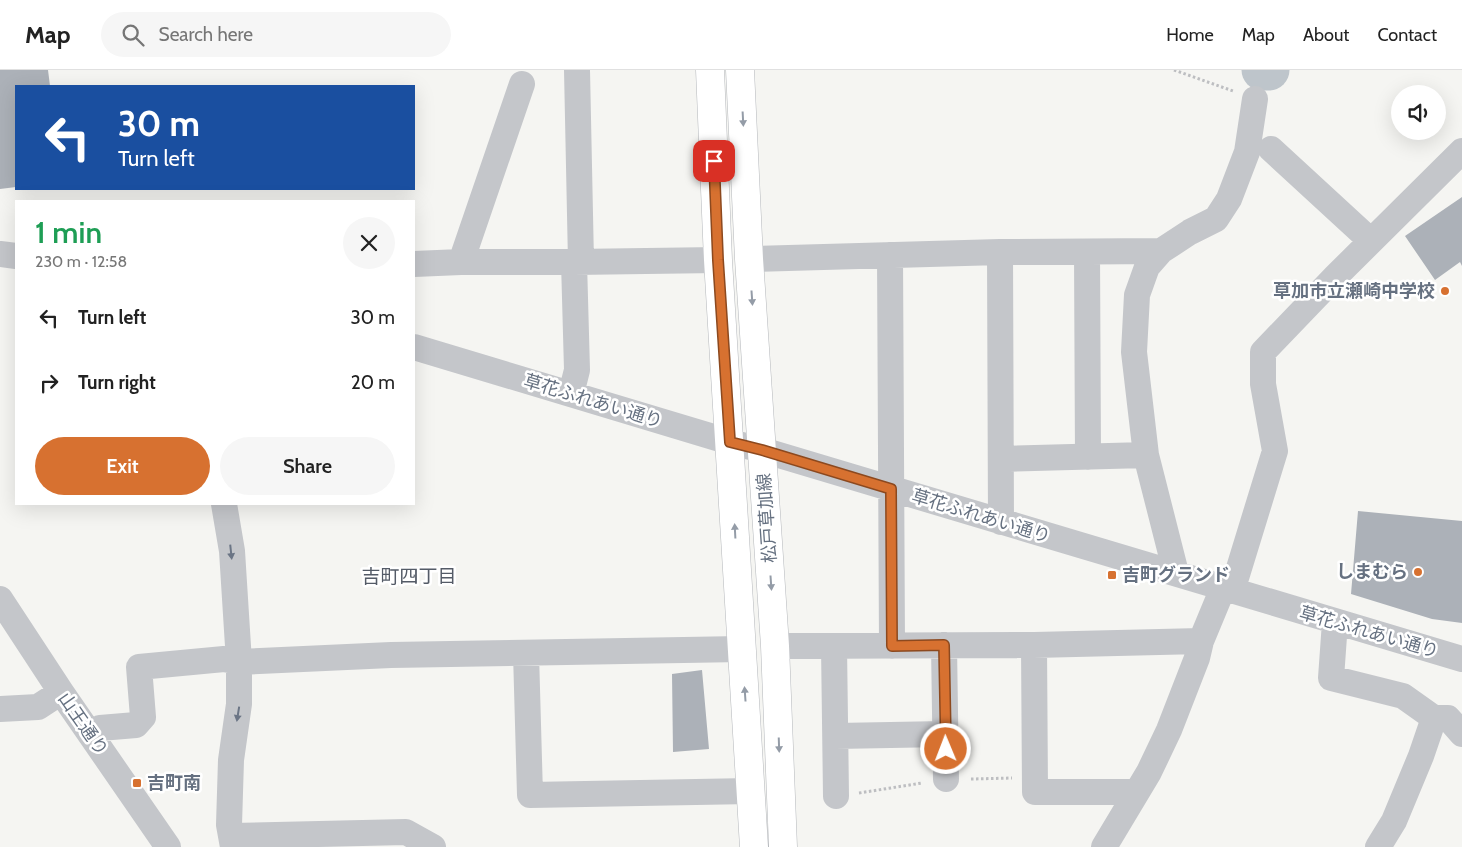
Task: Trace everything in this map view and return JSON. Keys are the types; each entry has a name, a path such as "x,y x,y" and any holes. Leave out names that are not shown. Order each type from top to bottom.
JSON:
{"main road":[{"name":"松戸草加線","path":"710,70 718,260 754,847"},
{"name":"松戸草加線","path":"740,70 749,259 775,646 784,847"}],"street":[{"path":"571,394 577,370 577,70"},
{"path":"461,262 522,84"},
{"path":"1176,574 1146,455 1134,352 1137,295 1147,267 1162,251 1190,232 1216,219 1229,199 1247,152 1255,99"},
{"path":"1271,149 1371,241"},
{"path":"1104,847 1148,772 1169,730 1197,658 1201,640 1228,589 1274,451 1263,384 1263,352 1462,151"},
{"path":"749,259 1000,252 1162,251"},
{"path":"1000,252 1000,522"},
{"path":"1087,252 1088,457"},
{"path":"0,254 15,256"},
{"path":"890,255 892,646"},
{"path":"415,264 718,260"},
{"name":"草花ふれあい通り","path":"415,347 1462,659"},
{"path":"1001,459 1146,455"},
{"path":"224,505 232,551 239,662 239,704 230,760 229,825 232,842 406,832 433,847"},
{"name":"山王通り","path":"0,599 61,692 168,847"},
{"path":"1335,622 1331,678 1402,696 1434,718 1448,718 1462,734"},
{"path":"775,646 1034,645 1201,640"},
{"path":"944,645 946,779"},
{"path":"1034,645 1035,785 1136,792"},
{"path":"834,646 836,796"},
{"path":"91,735 100,728 136,725 142,717 139,667 224,659 239,662 390,655 742,649"},
{"path":"526,653 530,795 751,791"},
{"path":"0,709 38,707 61,692"},
{"path":"1378,847 1394,822 1434,718"},
{"path":"836,736 945,734"},
{"path":"441,847 455,847"}],"path":[{"path":"1174,70 1255,99"},
{"path":"836,796 946,779 1035,785"}],"building":[{"path":"0,70 48,70 50,85 15,85 15,187 0,189"},
{"path":"1462,197 1462,266 1460,262 1435,280 1405,236"},
{"path":"1358,511 1462,521 1462,623 1432,619 1351,594"},
{"path":"702,670 709,749 673,752 672,674"}],"waterway":[{"path":"1262,70 1269,70"}],"place":[{"name":"草加市立瀬崎中学校","path":"1445,291"},
{"name":"しまむら","path":"1418,572"},
{"name":"吉町グランド","path":"1112,575"},
{"name":"吉町南","path":"137,783"}],"district":[{"name":"吉町四丁目","path":"409,576"}],"route":[{"path":"714,161 718,260 730,442 891,489 892,646 944,645 946,749"}]}
